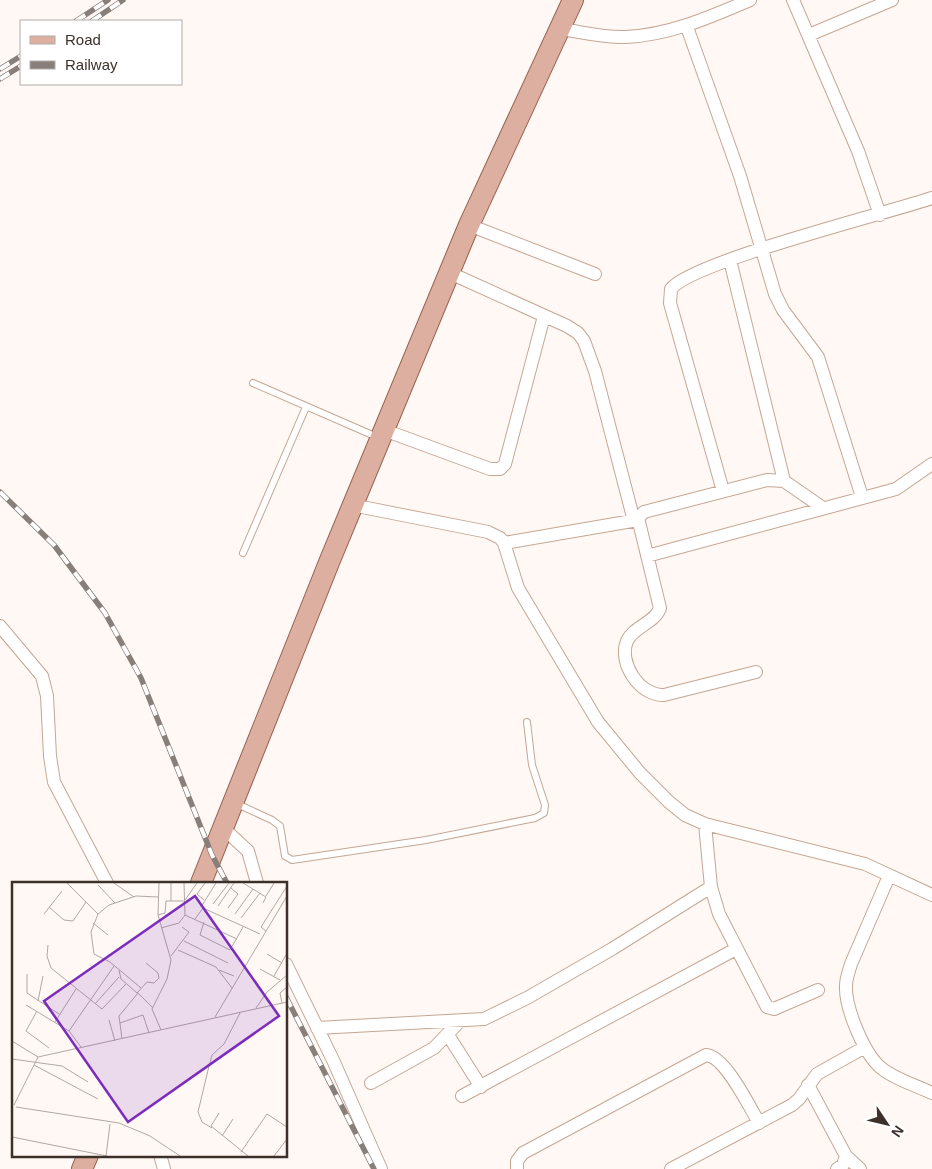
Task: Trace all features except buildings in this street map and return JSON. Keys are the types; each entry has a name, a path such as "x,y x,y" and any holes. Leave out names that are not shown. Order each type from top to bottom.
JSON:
{"main road":[{"path":"201,882 352,505 469,225 561,29 572,1"},
{"path":"82,1169 88,1156"}],"street":[{"path":"561,29 624,37 687,27 750,0"},
{"path":"793,0 858,151 880,215"},
{"path":"808,35 892,0"},
{"path":"687,27 740,176 779,304 818,357 862,497"},
{"path":"723,491 669,295 674,284 681,279 762,249 932,198"},
{"path":"469,225 595,274"},
{"path":"730,260 784,481"},
{"path":"450,273 574,330 584,341 595,371 660,608 655,616 630,637 625,648 632,674 640,687 651,694 664,695 756,672"},
{"path":"382,434 490,469 500,469 505,464 544,316"},
{"path":"647,556 896,489 932,464"},
{"path":"504,543 636,520 644,512 767,480 784,481 823,508"},
{"path":"352,505 488,532 500,538 504,543 518,588 598,722 640,773 685,815 705,824 865,864 932,895"},
{"path":"0,626 42,676 46,689 50,756 54,782 106,882"},
{"path":"705,824 711,887 719,914 736,949 770,1009 818,990"},
{"path":"223,828 248,851 257,882"},
{"path":"888,876 852,964 846,985 848,1005 865,1047 881,1068 932,1093"},
{"path":"317,1028 399,1022 460,1021 484,1018 520,1001 612,949 711,887"},
{"path":"462,1096 736,949"},
{"path":"288,968 381,1169"},
{"path":"371,1083 434,1048 460,1021"},
{"path":"448,1035 480,1086"},
{"path":"671,1169 796,1102 817,1074 865,1047"},
{"path":"517,1169 517,1161 523,1153 706,1055 712,1055 723,1064 759,1123"},
{"path":"808,1085 846,1156 860,1169"},
{"path":"160,1156 164,1169"},
{"path":"837,1169 843,1165 846,1156"}],"lane":[{"path":"253,383 306,407 382,434"},
{"path":"243,552 306,407"},
{"path":"234,803 277,823 283,830 285,856 292,860 426,840 535,818 544,813 545,805 532,765 527,722"}],"railway":[{"path":"78,20 108,0"},
{"path":"93,20 123,0"},
{"path":"0,69 20,57"},
{"path":"0,79 20,67"},
{"path":"0,492 54,545 105,613 141,678 212,855 226,882"},
{"path":"288,1001 374,1169"}]}
